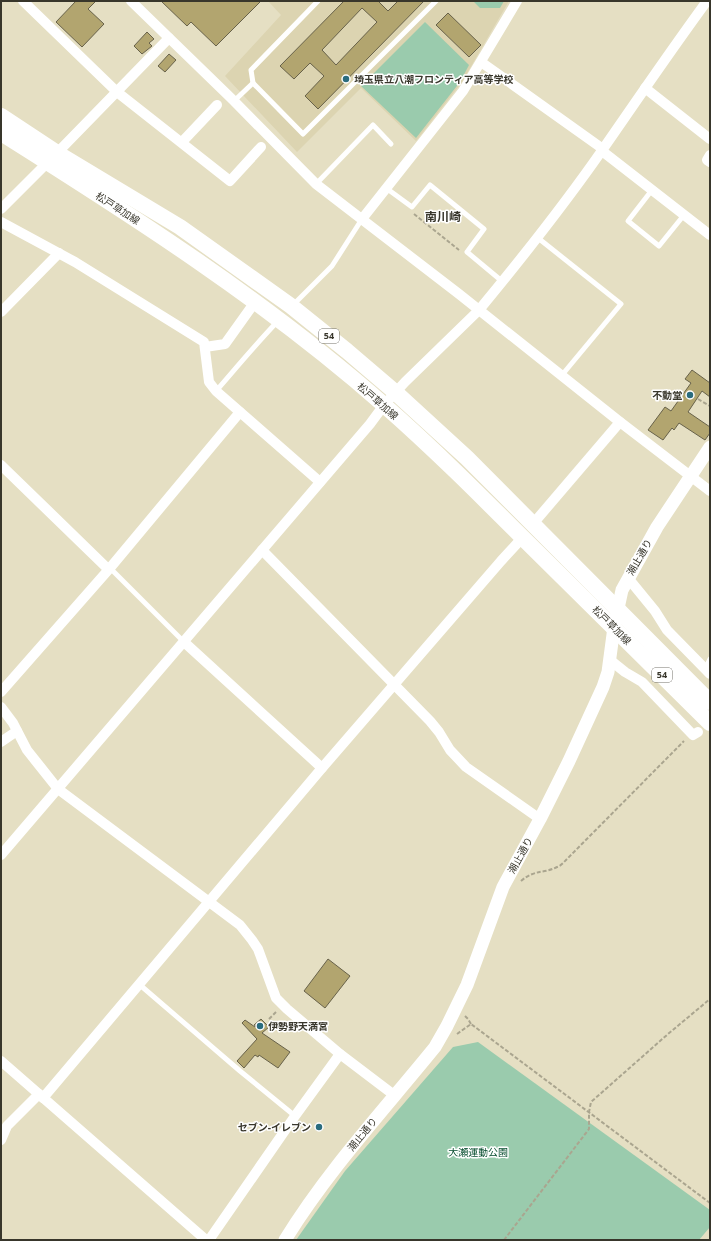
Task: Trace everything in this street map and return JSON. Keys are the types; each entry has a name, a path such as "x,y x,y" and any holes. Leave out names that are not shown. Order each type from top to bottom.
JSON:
{"main road":[{"name":"松戸草加線","path":"1,116 53,158 155,233 279,320 384,405 458,473 617,608 710,702"},
{"name":"松戸草加線","path":"1,133 53,158 180,227 291,306 347,351 395,392 467,458 528,531 614,627 700,730"}],"street":[{"path":"24,1 117,92 230,181 261,147"},
{"path":"131,1 234,101 316,184 710,491"},
{"path":"362,219 463,91 517,1"},
{"path":"1,854 370,424 395,392 479,310 503,282 538,238 602,150 707,1"},
{"path":"1,209 53,158 169,38"},
{"path":"481,62 602,150 710,235"},
{"path":"645,88 710,139"},
{"path":"182,142 217,105"},
{"path":"710,155 707,160 710,162"},
{"path":"1,222 75,262 204,342 209,382 216,391 320,482"},
{"path":"1,312 59,253"},
{"path":"205,347 225,344 255,302"},
{"path":"1,692 109,568 240,412"},
{"path":"1,1140 7,1126 41,1096 140,985 322,768 500,561 528,531 620,422"},
{"name":"潮止通り","path":"285,1240 334,1168 435,1047 447,1026 470,978 504,887 540,820 603,687 608,672 617,608 622,590 656,528 710,447"},
{"path":"1,465 109,568"},
{"path":"262,550 395,684 439,732 450,750 466,767 540,820"},
{"path":"628,578 655,611 667,630 707,672"},
{"path":"184,642 322,768"},
{"path":"610,660 625,672 642,682 700,730"},
{"path":"1,707 17,731 27,750 58,789 240,925 258,949 276,998 340,1054 394,1095"},
{"path":"1,742 17,731"},
{"path":"209,1240 340,1054"},
{"path":"1,1061 206,1240"}],"lane":[{"path":"318,1 251,70 253,83 303,134 436,1"},
{"path":"234,101 253,83"},
{"path":"316,184 373,125 391,144"},
{"path":"386,188 412,207 430,185 484,229 467,252 503,282"},
{"path":"652,190 628,221 659,246 684,215"},
{"path":"291,306 332,266 362,219"},
{"path":"538,238 621,304 562,375"},
{"path":"216,391 250,350 279,320"},
{"path":"109,568 184,642"},
{"path":"707,672 710,659"},
{"path":"140,985 240,1072 295,1116"}],"path":[{"path":"412,207 412,212 461,252 467,252"},
{"path":"698,399 710,406"},
{"path":"517,886 528,875 557,867 567,859 636,791 667,757 688,737 700,730"},
{"path":"504,1240 589,1128 588,1112 591,1102 710,999"},
{"path":"455,1035 471,1024 710,1202"}],"shaded area":[{"name":"埼玉県立八潮フロンティア高等学校","path":"268,1 509,1 462,82 416,141 361,88 297,152 225,76 281,15"}],"green space":[{"path":"473,1 504,1 500,8 480,8"},
{"path":"425,22 469,65 460,82 416,138 361,86"},
{"name":"大瀬運動公園","path":"478,1042 710,1210 710,1227 699,1240 296,1240 345,1171 453,1047"}],"building":[{"path":"76,1 96,1 88,9 104,24 82,47 56,22"},
{"path":"161,1 261,1 216,46 191,22 187,26"},
{"path":"344,1 378,1 388,11 398,1 424,1 318,109 305,96 324,76 310,63 294,79 280,66","holes":["362,8 377,22 336,65 322,50"]},
{"path":"448,13 481,45 469,57 436,25"},
{"path":"147,32 154,39 149,43 152,46 142,54 134,46"},
{"path":"169,54 176,60 165,72 158,66"},
{"path":"692,370 710,383 710,397 702,391 688,412 710,427 710,433 705,440 679,423 674,430 672,428 663,440 648,430 665,407 671,411 691,383 685,379"},
{"path":"328,959 350,976 325,1008 304,991"},
{"path":"261,1019 269,1027 262,1033 290,1052 278,1068 259,1055 258,1057 255,1055 244,1068 237,1061 257,1039 242,1023 245,1020 255,1027 256,1026 254,1025"}],"place":[{"name":"埼玉県立八潮フロンティア高等学校","path":"346,79"},
{"name":"不動堂","path":"690,395"},
{"name":"伊勢野天満宮","path":"260,1026"},
{"name":"セブン-イレブン","path":"319,1127"}],"district":[{"name":"南川崎","path":"443,217"}]}
